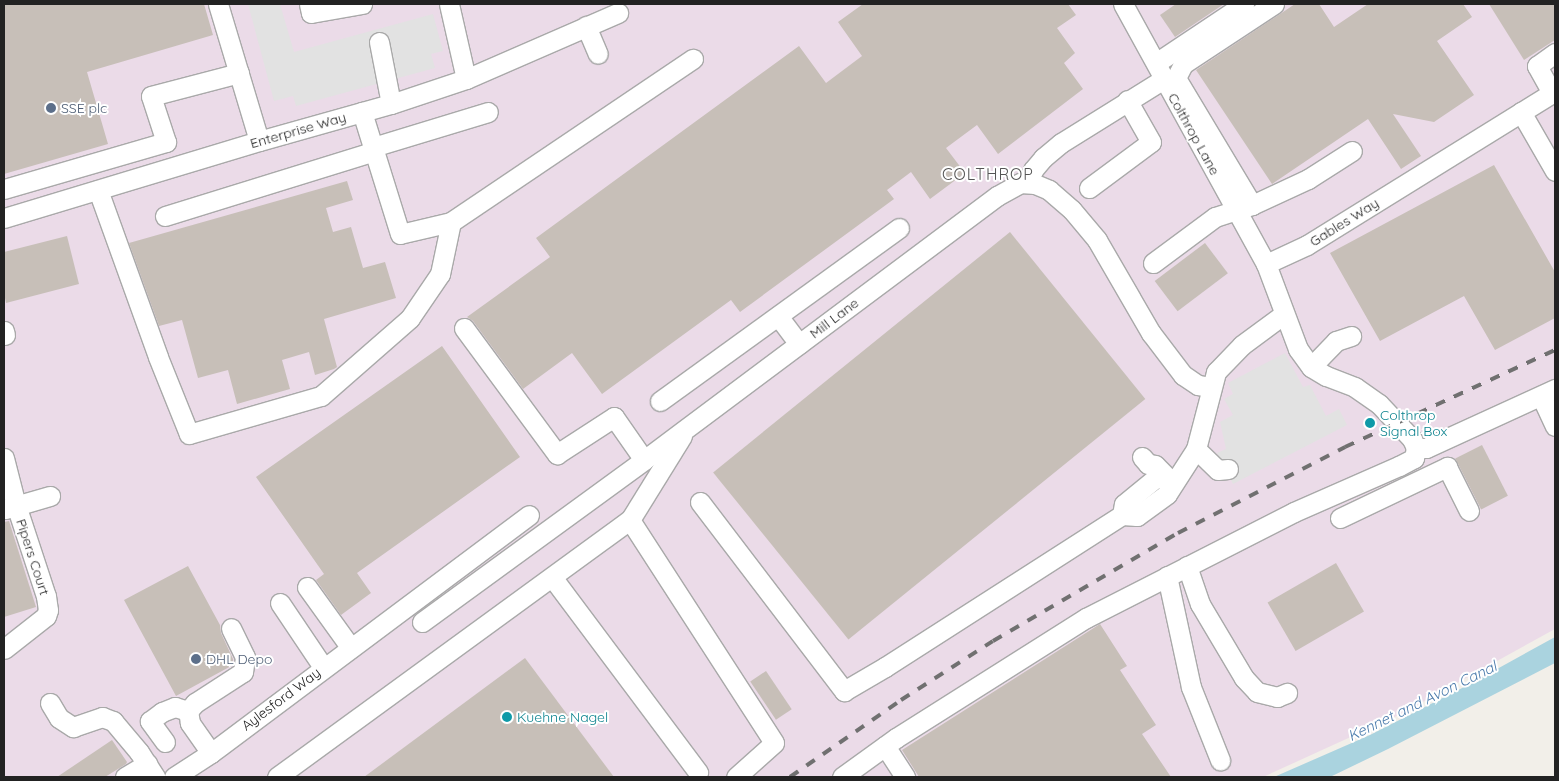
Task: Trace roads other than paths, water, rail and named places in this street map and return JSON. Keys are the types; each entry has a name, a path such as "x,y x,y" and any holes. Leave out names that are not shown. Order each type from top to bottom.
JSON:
{"street":[{"path":"218,4 259,141"},
{"path":"309,4 311,14 362,4"},
{"path":"449,4 466,79"},
{"name":"Colthrop Lane","path":"1123,4 1160,71 1244,207 1266,264"},
{"path":"1211,388 1198,384 1183,375 1151,333 1097,240 1072,210 1049,190 1028,182 1043,158 1062,143 1127,100 1244,4"},
{"path":"1244,207 1176,78 1183,64 1274,4"},
{"name":"Enterprise Way","path":"4,218 259,141 391,104 466,79 618,13"},
{"path":"586,26 598,54"},
{"path":"379,42 391,104"},
{"path":"1554,92 1537,66 1555,53"},
{"path":"362,112 400,234 450,222 693,59"},
{"path":"4,189 166,142 151,96 239,73"},
{"name":"Gables Way","path":"1266,264 1306,245 1554,92"},
{"path":"1089,188 1151,142 1127,100"},
{"path":"165,216 368,153 373,146 488,112"},
{"path":"1521,112 1555,171"},
{"path":"1153,263 1216,217 1308,179 1352,151"},
{"name":"Mill Lane","path":"422,622 644,460 997,196 1020,183 1028,182"},
{"path":"98,190 158,358 189,434 321,396 410,318 440,274 450,222"},
{"path":"660,401 896,231 914,258"},
{"path":"842,777 885,746 1086,618 1323,498 1408,462 1416,454 1416,448 1408,432 1366,394 1311,367 1298,349 1266,264"},
{"path":"1173,483 1181,475 1196,449 1216,372 1225,360 1284,314"},
{"path":"778,316 800,344"},
{"path":"464,328 557,454 614,417 644,460"},
{"path":"1311,367 1336,341 1351,336"},
{"path":"1416,448 1426,448 1548,392 1555,426"},
{"path":"277,777 630,520 688,426"},
{"path":"1196,449 1218,470 1228,469"},
{"path":"1149,457 1173,483"},
{"path":"4,458 10,507 50,496"},
{"path":"1323,498 1342,522 1447,467 1469,512"},
{"path":"700,502 844,691 886,667 1122,515 1124,504 1157,476 1173,483"},
{"name":"Pipers Court","path":"4,649 46,616 48,610 46,596 10,507"},
{"name":"Aylesford Way","path":"174,777 211,753 323,667 388,621 529,515"},
{"path":"630,520 774,743 736,777"},
{"path":"1187,566 1200,604 1244,678 1257,692 1277,697 1287,693"},
{"path":"1167,576 1191,688 1220,760"},
{"path":"552,577 698,772"},
{"path":"307,587 351,648"},
{"path":"280,603 323,667"},
{"path":"188,711 195,703 243,672 246,657 231,628"},
{"path":"50,703 60,718 73,726 102,717 113,721 151,771 125,777"},
{"path":"165,742 150,721 162,712 175,707 188,711"},
{"path":"188,711 190,723 211,753"},
{"path":"885,746 905,777"}],"water":[{"path":"1555,637 1555,663 1388,749 1330,777 1274,777 1370,735 1468,685"}],"railway":[{"path":"790,777 901,700 993,641 1178,533 1345,447 1555,350"}],"place":[{"name":"SSE plc","path":"51,108"},
{"name":"Colthrop Signal Box","path":"1370,423"},
{"name":"DHL Depo","path":"196,659"},
{"name":"Kuehne Nagel","path":"507,717"}],"district":[{"name":"COLTHROP","path":"988,174"}],"water label":[{"name":"Kennet and Avon Canal","path":"1422,701"}]}
